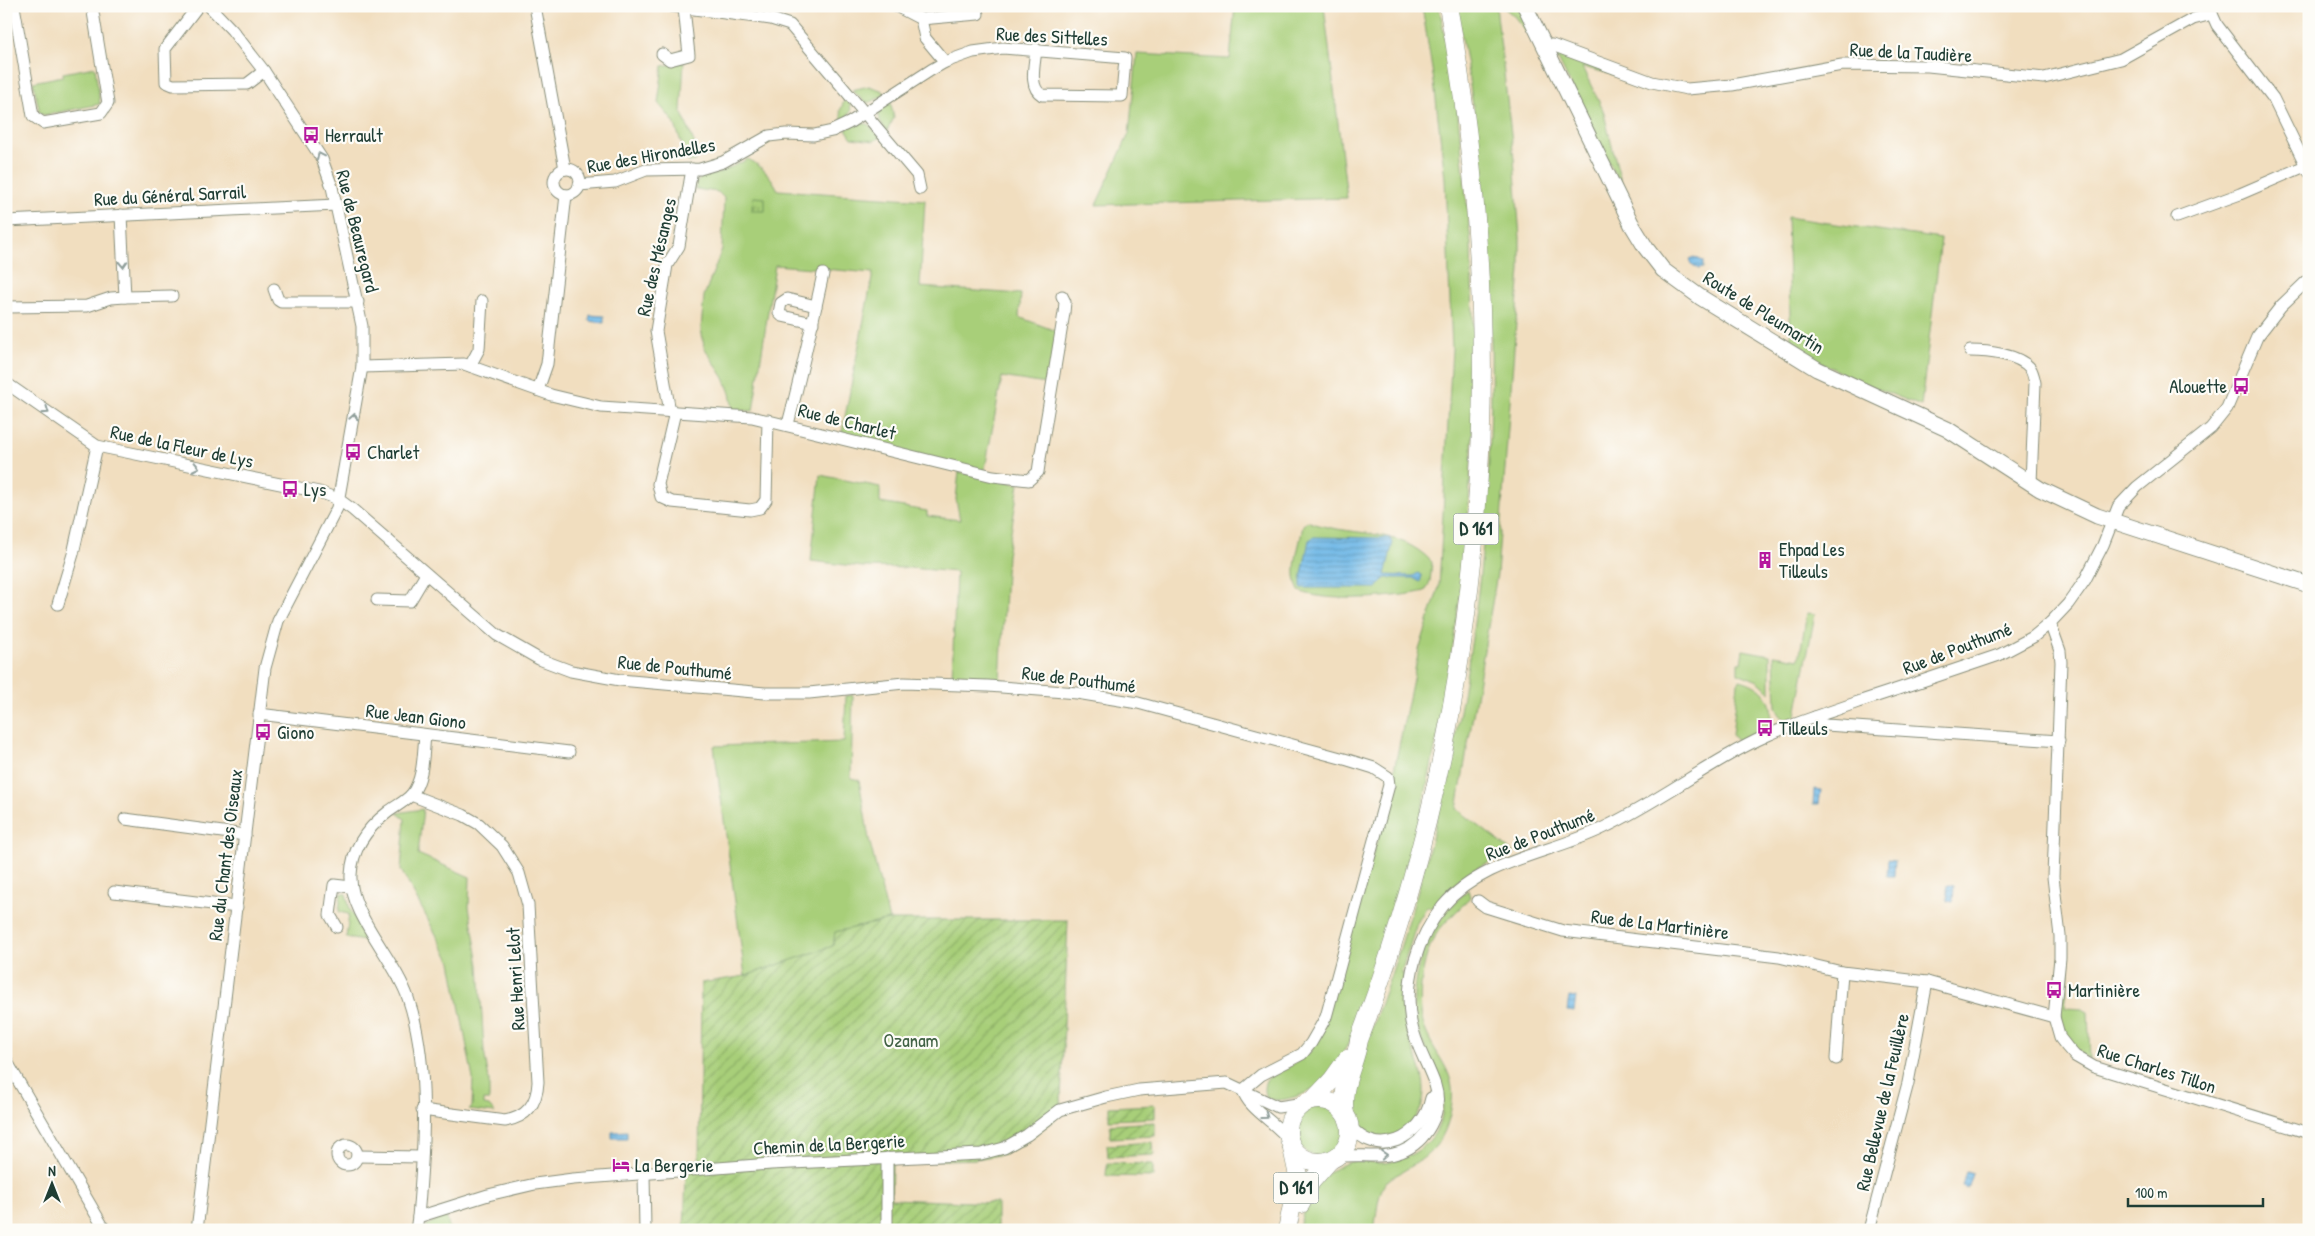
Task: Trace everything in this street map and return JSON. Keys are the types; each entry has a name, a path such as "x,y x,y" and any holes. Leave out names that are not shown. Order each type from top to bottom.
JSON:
{"main road":[{"name":"D 161","path":"1347,1119 1344,1088 1358,1052 1360,1040 1404,909 1434,792 1461,656 1476,531 1482,403 1482,293 1469,142 1448,6"},
{"name":"Route de Pleumartin","path":"1525,6 1632,225 1646,248 1664,270 1700,297 1817,369 1947,428 2031,483 2070,505 2309,585"},
{"name":"D 161","path":"1308,1102 1332,1080 1360,1040"},
{"path":"1308,1102 1332,1103 1347,1119 1350,1135 1346,1145 1333,1159 1319,1162 1308,1160 1299,1155 1290,1144 1289,1121 1295,1111 1308,1102"},
{"name":"D 161","path":"1288,1230 1298,1176 1298,1167 1290,1144"},
{"name":"D 161","path":"1288,1230 1311,1182 1333,1159"}],"street":[{"path":"14,6 33,116 43,123 101,113 108,103 92,6"},
{"path":"198,6 165,50 166,82 173,84 244,84 264,71"},
{"name":"Rue de Beauregard","path":"209,6 232,30 264,71 316,146 328,173 362,326 362,367 338,499"},
{"path":"535,6 565,169"},
{"path":"672,6 771,18 790,25 917,175 920,189"},
{"path":"896,6 921,19 978,14"},
{"path":"662,54 670,60 689,55 684,8"},
{"path":"2178,217 2307,169 2273,98 2217,25 2212,10"},
{"name":"Rue de la Taudière","path":"1544,45 1552,45 1652,82 1687,89 1732,85 1842,65 1928,66 2044,78 2121,59 2212,10"},
{"path":"921,19 925,38 945,62"},
{"name":"Rue des Sittelles","path":"865,112 945,62 988,49 1036,50 1125,58 1122,96 1042,95 1038,93 1034,84 1036,50"},
{"name":"Rue des Hirondelles","path":"579,185 615,182 646,170 692,169 723,162 769,136 786,134 814,135 832,131 865,112"},
{"path":"565,169 576,173 579,185 574,192 566,195 558,191 554,181 557,173 565,169"},
{"name":"Rue des Mésanges","path":"673,412 656,331 667,265 679,246 692,169"},
{"path":"538,390 547,364 566,195"},
{"name":"Rue du Général Sarrail","path":"6,221 336,204"},
{"path":"121,216 124,298"},
{"path":"788,424 823,274"},
{"name":"Rue de Pouthumé","path":"1333,1159 1354,1154 1389,1156 1413,1145 1428,1129 1435,1114 1436,1093 1412,1023 1410,979 1421,942 1434,918 1448,901 1471,882 1490,871 1600,830 1749,744 1815,717 1999,654 2033,637 2068,604 2085,580 2103,545 2118,507 2137,487 2211,428 2227,408 2257,337 2281,306 2309,279"},
{"path":"274,289 278,300 282,302 358,302"},
{"path":"6,307 87,306 111,298 172,296"},
{"name":"Rue de Charlet","path":"362,367 453,363 470,366 538,390 607,409 735,415 768,420 993,476 1019,480 1032,478 1038,472 1064,313 1065,302 1062,296"},
{"path":"813,323 782,316 779,313 784,299 816,306"},
{"path":"470,366 479,349 482,301"},
{"path":"1970,351 1981,351 2015,359 2032,370 2035,383 2031,483"},
{"name":"Rue de la Fleur de Lys","path":"6,383 97,446 320,492 338,499"},
{"path":"673,412 658,484 661,497 672,502 750,510 760,508 766,500 768,420"},
{"path":"58,604 73,554 97,446"},
{"name":"Rue de Pouthumé","path":"338,499 482,623 510,643 538,659 584,674 620,680 766,693 809,693 904,683 988,686 1077,693 1138,703 1348,760 1385,774 1389,786 1326,1017 1311,1043 1302,1054 1261,1075 1243,1090"},
{"name":"Rue du Chant des Oiseaux","path":"197,1230 265,668 273,634 333,519 338,499"},
{"path":"377,600 410,601 426,574"},
{"name":"Rue Charles Tillon","path":"2050,623 2060,650 2061,662 2053,877 2060,936 2060,958 2054,1017 2060,1038 2075,1056 2094,1067 2309,1133"},
{"name":"Rue Jean Giono","path":"259,714 569,752"},
{"path":"1815,717 1820,724 1826,726 2059,741"},
{"path":"416,1230 421,1157 421,1053 413,1015 398,973 357,907 351,887 353,862 363,837 373,824 411,795 420,773 425,735"},
{"name":"Rue Henri Lelot","path":"411,795 464,815 479,824 502,846 519,873 528,905 538,1082 534,1104 526,1113 516,1119 505,1120 422,1110"},
{"path":"125,819 245,835"},
{"path":"337,928 330,915 334,885 351,887"},
{"path":"114,892 237,907"},
{"name":"Rue de La Martinière","path":"1478,901 1486,907 1563,931 1779,957 1842,972 1927,982 2054,1017"},
{"path":"1836,1059 1842,972"},
{"name":"Rue Bellevue de la Feuillère","path":"1869,1230 1908,1083 1927,982"},
{"path":"6,1060 105,1230"},
{"name":"Rue de Pouthumé","path":"1347,1119 1360,1137 1375,1144 1394,1142 1406,1136 1418,1126 1428,1110 1431,1098 1431,1076"},
{"name":"Chemin de la Bergerie","path":"418,1217 536,1184 644,1173 981,1154 1004,1148 1027,1135 1060,1110 1124,1093 1227,1083 1278,1107 1308,1102"},
{"path":"1243,1090 1249,1102 1280,1128 1290,1144"},
{"path":"357,1156 421,1157"},
{"path":"887,1158 887,1230"},
{"path":"644,1173 645,1230"}],"green space":[{"path":"1235,6 1324,6 1347,198 1096,205 1129,134 1137,54 1230,59"},
{"path":"1422,6 1439,6 1456,96 1471,244 1475,394 1466,555 1444,706 1411,861 1353,1035 1346,1048 1319,1085 1314,1089 1290,1098 1272,1100 1267,1097 1264,1090 1266,1080 1275,1073 1297,1062 1312,1050 1394,787 1394,770 1419,650 1439,587 1452,349 1445,179 1434,82"},
{"path":"1456,6 1496,6 1514,159 1520,238 1520,269 1497,574 1457,809 1514,853 1489,862 1458,881 1431,908 1427,906 1417,923 1401,973 1405,975 1403,1001 1406,1028 1422,1075 1424,1094 1419,1112 1408,1126 1400,1132 1382,1138 1363,1132 1350,1100 1352,1081 1382,1001 1409,920 1439,809 1463,696 1479,582 1489,466 1491,350 1487,234 1475,119"},
{"path":"1502,6 1518,6 1531,31 1527,33 1514,16"},
{"path":"1558,53 1615,75 1582,67 1603,110 1623,190 1556,55"},
{"path":"684,62 681,111 699,154 694,156 696,161 688,162 674,122 658,103 663,66"},
{"path":"95,67 100,104 45,115 40,114 33,82 63,76 63,73"},
{"path":"869,86 886,94 871,102 865,102 852,90"},
{"path":"846,96 850,103 851,111 843,123 840,111"},
{"path":"890,100 894,118 887,131 879,118 879,114"},
{"path":"857,123 868,124 880,137 874,141 852,138 846,129"},
{"path":"748,159 766,172 778,190 925,200 920,287 1021,294 1019,317 1061,333 1052,385 1002,377 984,474 841,437 873,273 775,265 753,411 733,410 730,393 724,378 704,347 701,328 704,296 722,249 724,198 718,192 695,189 697,182 702,177 719,173"},
{"path":"753,197 765,198 765,211 752,211"},
{"path":"1787,217 1941,239 1921,406 1849,377 1791,346"},
{"path":"959,472 1019,484 1007,555 1000,681 952,679 956,572 910,568 863,567 811,561 820,475 880,487 880,503 927,511 927,516 960,520 956,499"},
{"path":"1307,521 1323,526 1389,537 1404,542 1419,550 1432,562 1430,582 1425,591 1397,596 1343,598 1311,595 1299,591 1295,575 1296,558 1303,525"},
{"path":"1807,613 1815,614 1796,715 1793,719 1787,720 1780,715 1776,707 1774,655 1799,659"},
{"path":"1743,650 1770,655 1770,692 1758,681 1738,673 1738,663 1741,663"},
{"path":"1740,680 1754,685 1764,693 1769,702 1771,712 1769,722 1763,731 1752,738 1738,742 1732,735 1738,683"},
{"path":"853,695 851,778 859,780 869,839 889,920 836,932 833,946 745,976 714,746 844,742 846,696"},
{"path":"423,809 418,854 470,877 469,907 479,965 484,1051 489,1080 489,1100 484,1100 484,1105 489,1106 495,1113 469,1110 472,1107 473,1079 451,962 401,870 405,819 397,813"},
{"path":"1468,890 1470,897 1445,923 1433,940 1425,960 1421,984 1422,1019 1430,1040 1450,1077 1452,1088 1450,1114 1444,1133 1429,1154 1386,1182 1379,1198 1374,1230 1298,1230 1311,1194 1323,1177 1338,1167 1351,1162 1386,1163 1403,1158 1420,1149 1437,1129 1442,1116 1442,1092 1435,1070 1420,1036 1415,1016 1416,975 1430,937 1441,920"},
{"path":"341,893 346,894 350,909 370,942 346,938 349,914 339,912"},
{"name":"Ozanam","path":"889,920 1068,920 1061,1102 1054,1120 1022,1145 1004,1154 976,1159 892,1162 891,1199 997,1203 997,1230 684,1230 686,1175 699,1163 701,983 745,976 833,946 835,932"},
{"path":"2069,968 2065,1008 2082,1009 2088,1012 2090,1060 2078,1052 2069,1042 2061,1020 2060,996 2063,969"},
{"path":"1155,1105 1155,1118 1109,1120 1109,1107"},
{"path":"1314,1106 1324,1106 1337,1113 1344,1126 1344,1136 1337,1149 1324,1156 1314,1156 1305,1152 1298,1145 1294,1136 1294,1126 1298,1117 1305,1110"},
{"path":"1155,1122 1155,1136 1110,1138 1110,1125"},
{"path":"1153,1142 1154,1155 1108,1157 1107,1145"},
{"path":"1107,1163 1153,1164 1153,1177 1106,1176"},
{"path":"446,1216 450,1230 425,1230 427,1225"}],"water":[{"path":"1694,257 1703,261 1703,268 1699,269 1690,263 1689,259"},
{"path":"590,315 604,316 604,323 589,321"},
{"path":"1314,537 1390,538 1393,542 1385,575 1413,576 1418,573 1422,576 1420,582 1413,578 1385,578 1377,588 1301,588 1309,540"},
{"path":"403,708 420,710 419,717 403,715"},
{"path":"1814,789 1821,790 1819,804 1813,804"},
{"path":"1888,859 1895,860 1894,876 1887,876"},
{"path":"1948,885 1954,886 1953,902 1947,901"},
{"path":"1569,996 1576,997 1574,1012 1567,1011"},
{"path":"627,1131 627,1138 612,1138 612,1132"},
{"path":"1966,1171 1973,1173 1968,1188 1962,1186"}],"place":[{"name":"Herrault","path":"311,135"},
{"name":"Alouette","path":"2241,386"},
{"name":"Charlet","path":"353,452"},
{"name":"Lys","path":"290,489"},
{"name":"Ehpad Les Tilleuls","path":"1765,560"},
{"name":"Tilleuls","path":"1765,728"},
{"name":"Giono","path":"263,732"},
{"name":"Martinière","path":"2054,990"},
{"name":"La Bergerie","path":"621,1165"}]}
